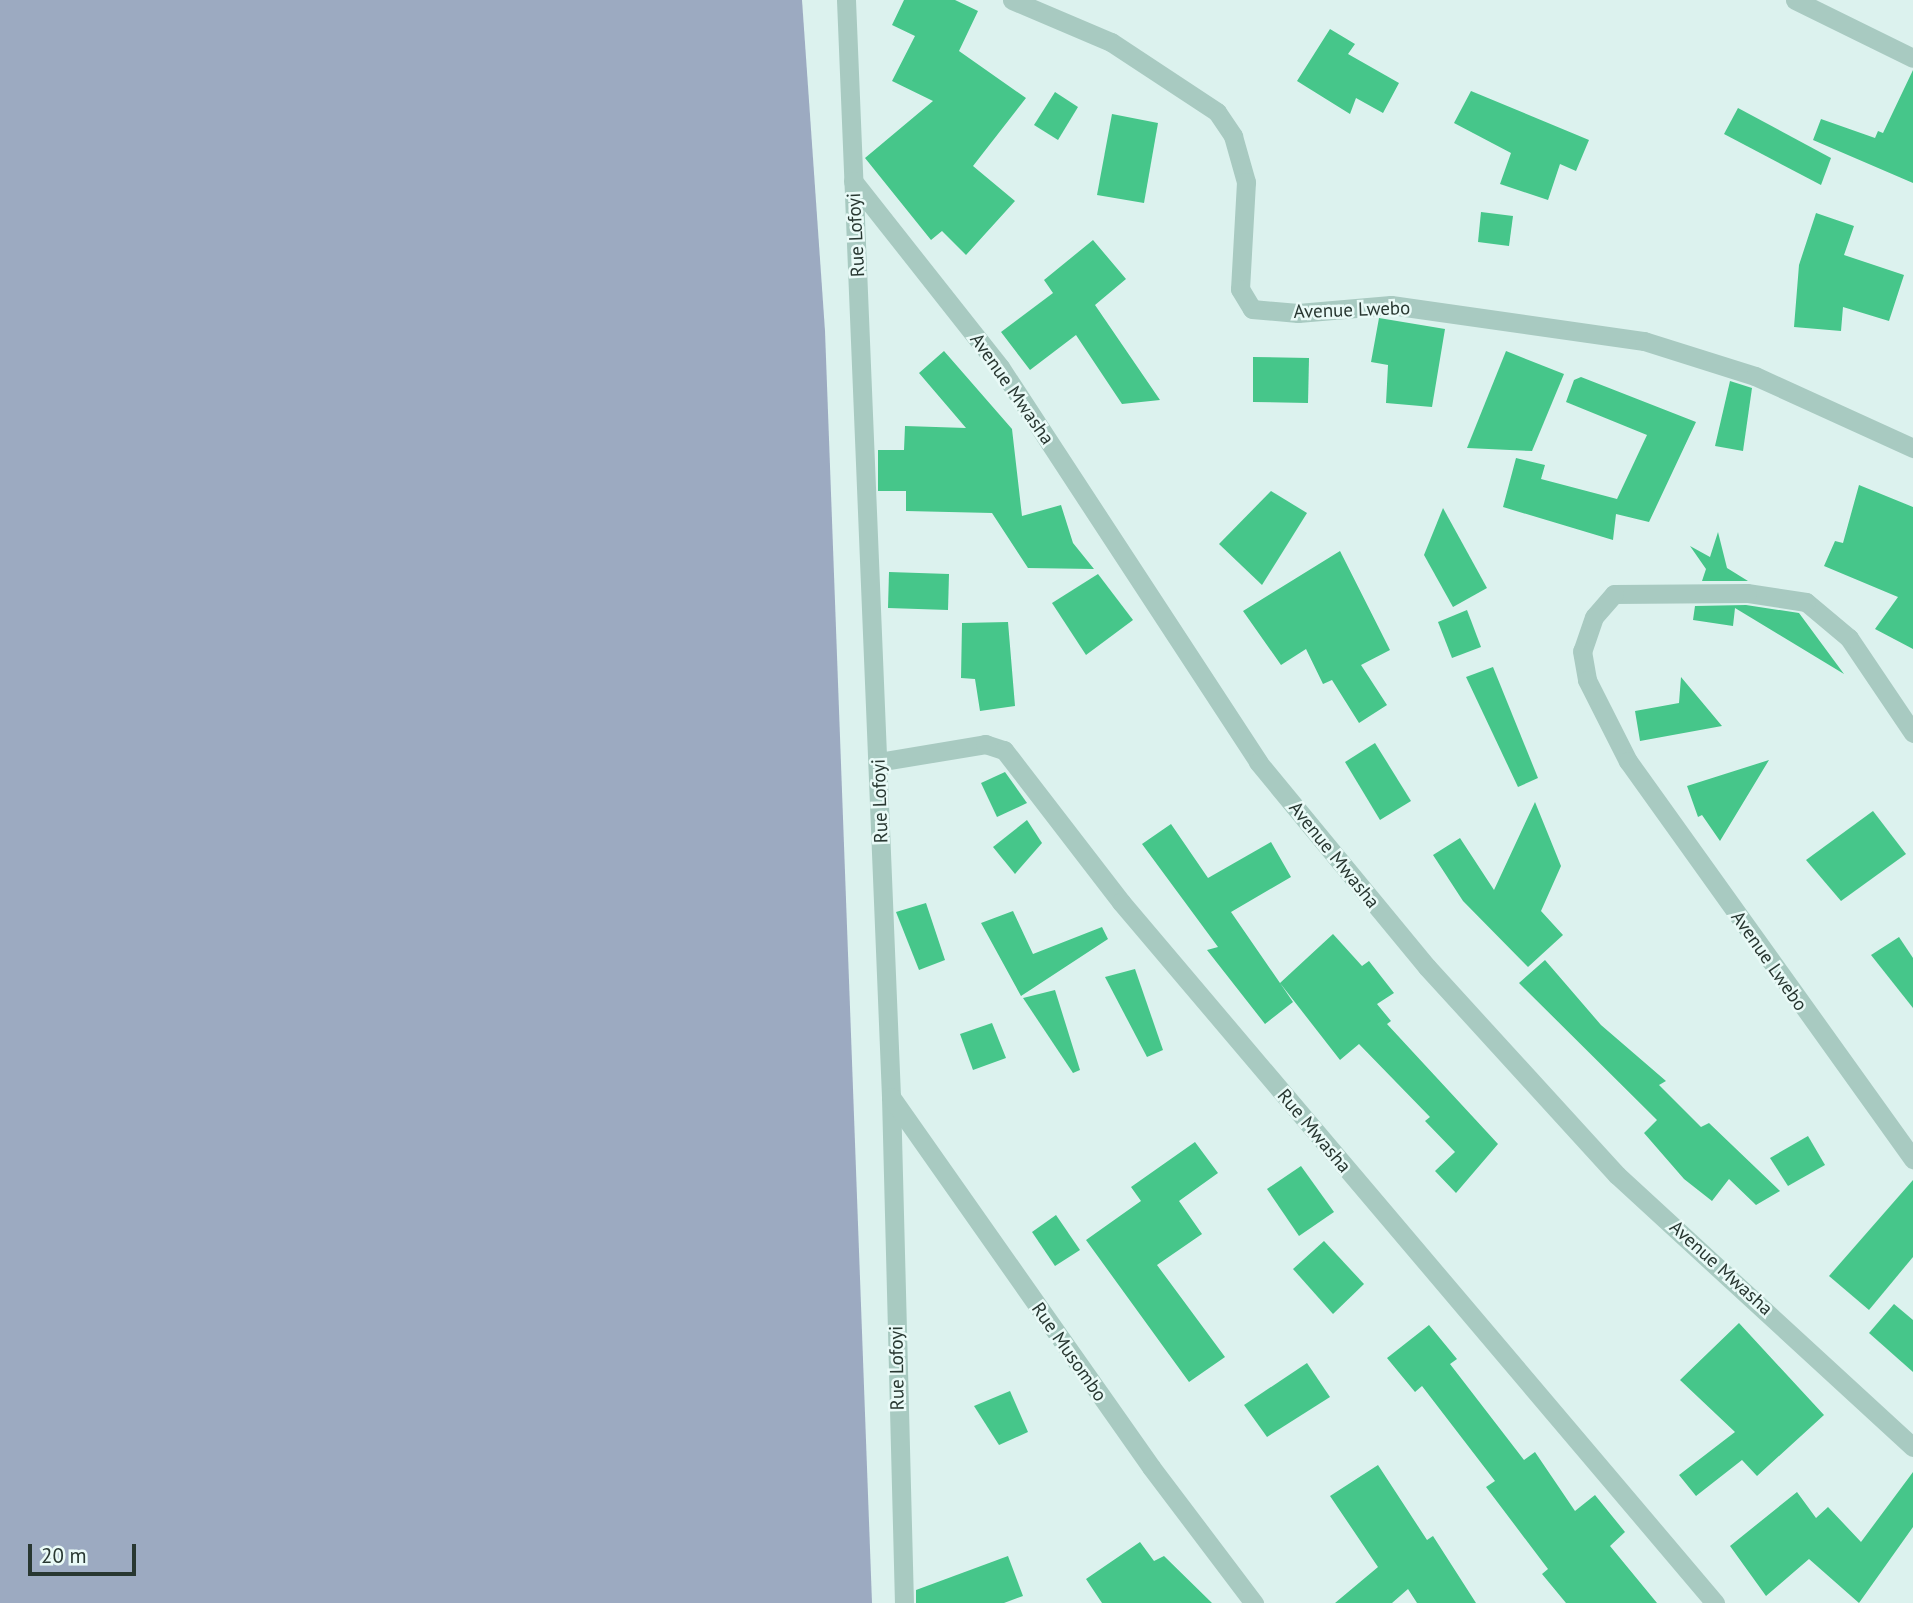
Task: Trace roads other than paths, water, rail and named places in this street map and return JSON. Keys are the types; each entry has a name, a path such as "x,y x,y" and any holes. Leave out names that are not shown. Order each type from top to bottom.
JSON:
{"street":[{"name":"Rue Lofoyi","path":"846,0 891,1097 904,1603"},
{"name":"Avenue Lwebo","path":"1012,0 1111,42 1217,112 1233,136 1246,182 1240,289 1252,309 1298,313 1391,305 1644,341 1755,376 1913,448"},
{"path":"1794,0 1913,58"},
{"name":"Avenue Mwasha","path":"853,181 1000,367 1258,762 1427,967 1617,1175 1913,1447"},
{"name":"Avenue Lwebo","path":"1913,733 1849,638 1806,602 1747,593 1614,594 1594,617 1583,651 1587,680 1629,761 1913,1158"},
{"name":"Rue Mwasha","path":"878,762 985,744 1004,750 1139,923 1715,1603"},
{"name":"Rue Musombo","path":"891,1097 1151,1466 1254,1603"}]}
